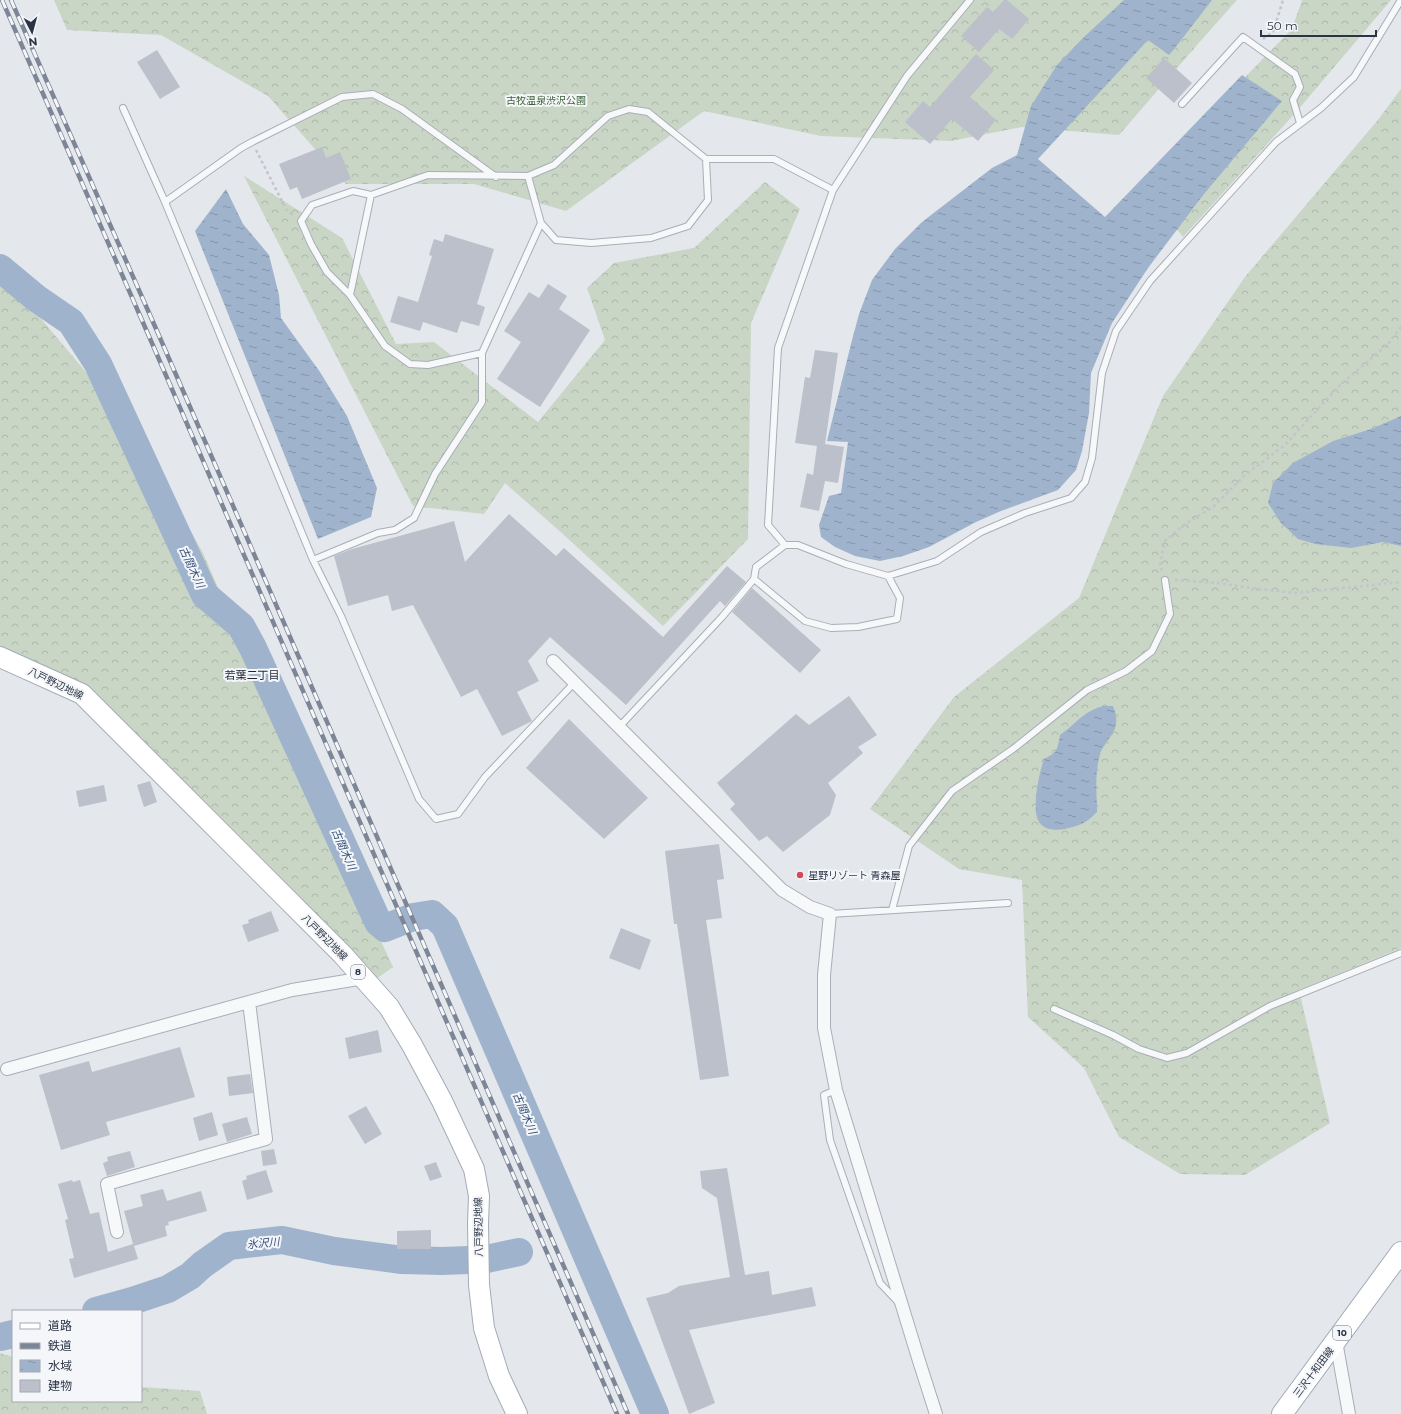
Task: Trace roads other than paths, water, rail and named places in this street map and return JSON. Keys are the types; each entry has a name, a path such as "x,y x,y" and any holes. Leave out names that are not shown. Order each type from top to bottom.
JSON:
{"main road":[{"name":"八戸野辺地線","path":"0,658 82,694 342,954 389,1007 412,1045 442,1101 474,1169 478,1196 479,1285 484,1328 499,1376 517,1414"},
{"name":"三沢十和田線","path":"1282,1414 1401,1252"}],"street":[{"path":"553,660 782,890 810,908 830,914 824,975 824,1028 836,1090 936,1414"},
{"path":"7,1069 292,990 364,978"},
{"path":"117,1232 107,1184 266,1139 249,1002"},
{"path":"1336,1341 1349,1414"}],"lane":[{"path":"785,545 768,525 778,348 833,190 907,76 970,0"},
{"path":"619,727 722,617 754,579 756,567 785,545 798,545 846,564 888,576 937,561 981,532 1025,513 1071,498 1085,482 1092,458 1102,373 1116,331 1150,281 1276,142 1321,108 1354,77 1401,0"},
{"path":"1182,104 1243,37 1296,74 1300,87 1293,100 1300,123"},
{"path":"165,202 241,148 252,142 342,97 374,94 402,109 496,176"},
{"path":"123,108 165,202 313,560 341,616 419,799 436,819 458,814 484,777 575,682"},
{"path":"482,353 428,365 410,364 385,346 350,295 327,272 311,244 301,221 312,205 353,191 371,195 428,175 528,176 554,165 608,116 629,109 648,112 706,159 774,159 833,190"},
{"path":"528,176 541,223 556,240 591,243 651,238 688,226 708,200 706,159"},
{"path":"350,295 371,195"},
{"path":"313,560 378,533 395,530 414,518 435,474 482,402 482,353 541,223"},
{"path":"754,579 805,621 831,628 858,627 897,619 900,598 888,576"},
{"path":"892,910 909,846 952,791 1013,749 1087,690 1126,671 1152,651 1170,614 1165,580"},
{"path":"830,914 1008,903"},
{"path":"1054,1009 1113,1035 1139,1049 1166,1058 1186,1053 1270,1006 1401,953"},
{"path":"836,1090 824,1095 830,1140 880,1283 902,1306"}],"water":[{"path":"1124,0 1212,0 1169,55 1148,40 1038,159 1105,217 1242,75 1282,101 1204,194 1148,268 1112,323 1091,373 1089,413 1082,451 1076,470 1058,490 1001,511 976,522 929,547 903,556 880,561 855,556 835,547 821,537 819,525 829,496 841,493 848,442 827,441 859,314 872,280 895,249 922,222 992,168 1017,155 1031,106 1057,65 1085,36"},
{"path":"226,189 243,224 269,255 279,295 281,318 320,372 347,416 377,488 371,517 318,539 195,231"},
{"path":"1401,416 1401,546 1383,542 1351,548 1315,544 1298,539 1281,523 1268,503 1273,483 1293,463 1333,441 1371,429"},
{"path":"1103,706 1113,706 1116,726 1101,751 1098,763 1096,781 1097,812 1082,824 1058,830 1046,828 1040,823 1036,814 1038,781 1044,759 1056,750 1060,735 1090,711"}],"waterway":[{"name":"古間木川","path":"0,268 36,298 71,322 98,364 205,595 241,626 253,648 378,922 385,928 413,917 432,914 445,926 655,1414"},
{"name":"氷沢川","path":"100,1310 168,1289 190,1276 202,1265 229,1246 282,1240 334,1251 402,1260 469,1260"},
{"name":"氷沢川","path":"482,1260 519,1252"},
{"name":"氷沢川","path":"0,1337 12,1334"}],"railway":[{"path":"2,0 617,1414"},
{"path":"11,0 157,331 628,1414"}],"place":[{"name":"星野リゾート 青森屋","path":"800,875"}],"district":[{"name":"若葉二丁目","path":"252,675"}],"park label":[{"name":"古牧温泉渋沢公園","path":"546,100"}]}
